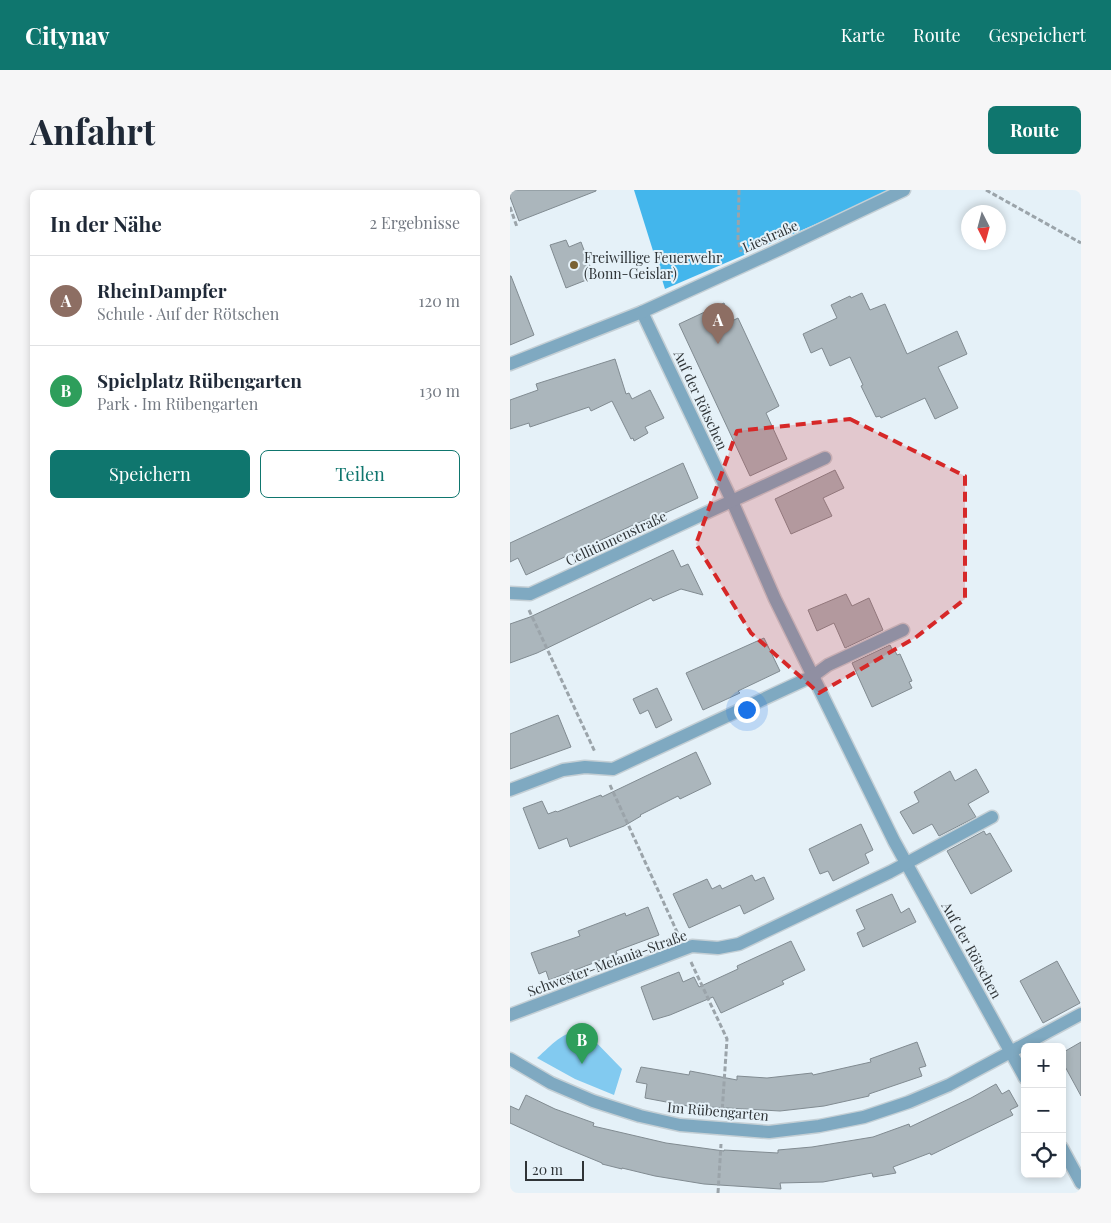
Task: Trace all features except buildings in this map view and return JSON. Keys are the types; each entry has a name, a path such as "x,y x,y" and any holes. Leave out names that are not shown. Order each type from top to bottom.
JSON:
{"street":[{"name":"Liestraße","path":"510,364 642,312 904,190"},
{"name":"Auf der Rötschen","path":"642,312 732,501 771,590 889,832 1021,1071"},
{"path":"732,501 825,458"},
{"name":"Cellitinnenstraße","path":"516,594 530,594 732,501"},
{"path":"510,790 563,770 584,767 612,769 620,766 813,676 828,665 903,630"},
{"path":"906,864 992,816"},
{"name":"Schwester-Melania-Straße","path":"510,1015 685,949 697,946 727,947 739,944 906,864"},
{"path":"1010,1051 1081,1014"},
{"name":"Im Rübengarten","path":"510,1059 552,1083 594,1101 640,1116 680,1125 769,1132 819,1126 864,1117 950,1085 1010,1051"},
{"path":"1066,1155 1081,1183"}],"path":[{"path":"739,190 738,239 744,264"},
{"path":"986,190 1081,243"},
{"path":"510,207 517,227"},
{"path":"516,594 602,768 727,1039 718,1193"}],"highlighted area":[{"path":"850,419 965,476 965,599 915,638 819,693 751,633 696,544 737,431"}],"shaded area":[{"path":"634,190 895,190 665,289"},
{"path":"584,1030 622,1069 614,1095 575,1079 537,1058 563,1036"}],"place":[{"name":"Freiwillige Feuerwehr (Bonn-Geislar)","path":"574,265"},
{"name":"RheinDampfer","path":"718,344"},
{"name":"Spielplatz Rübengarten","path":"582,1064"}]}
